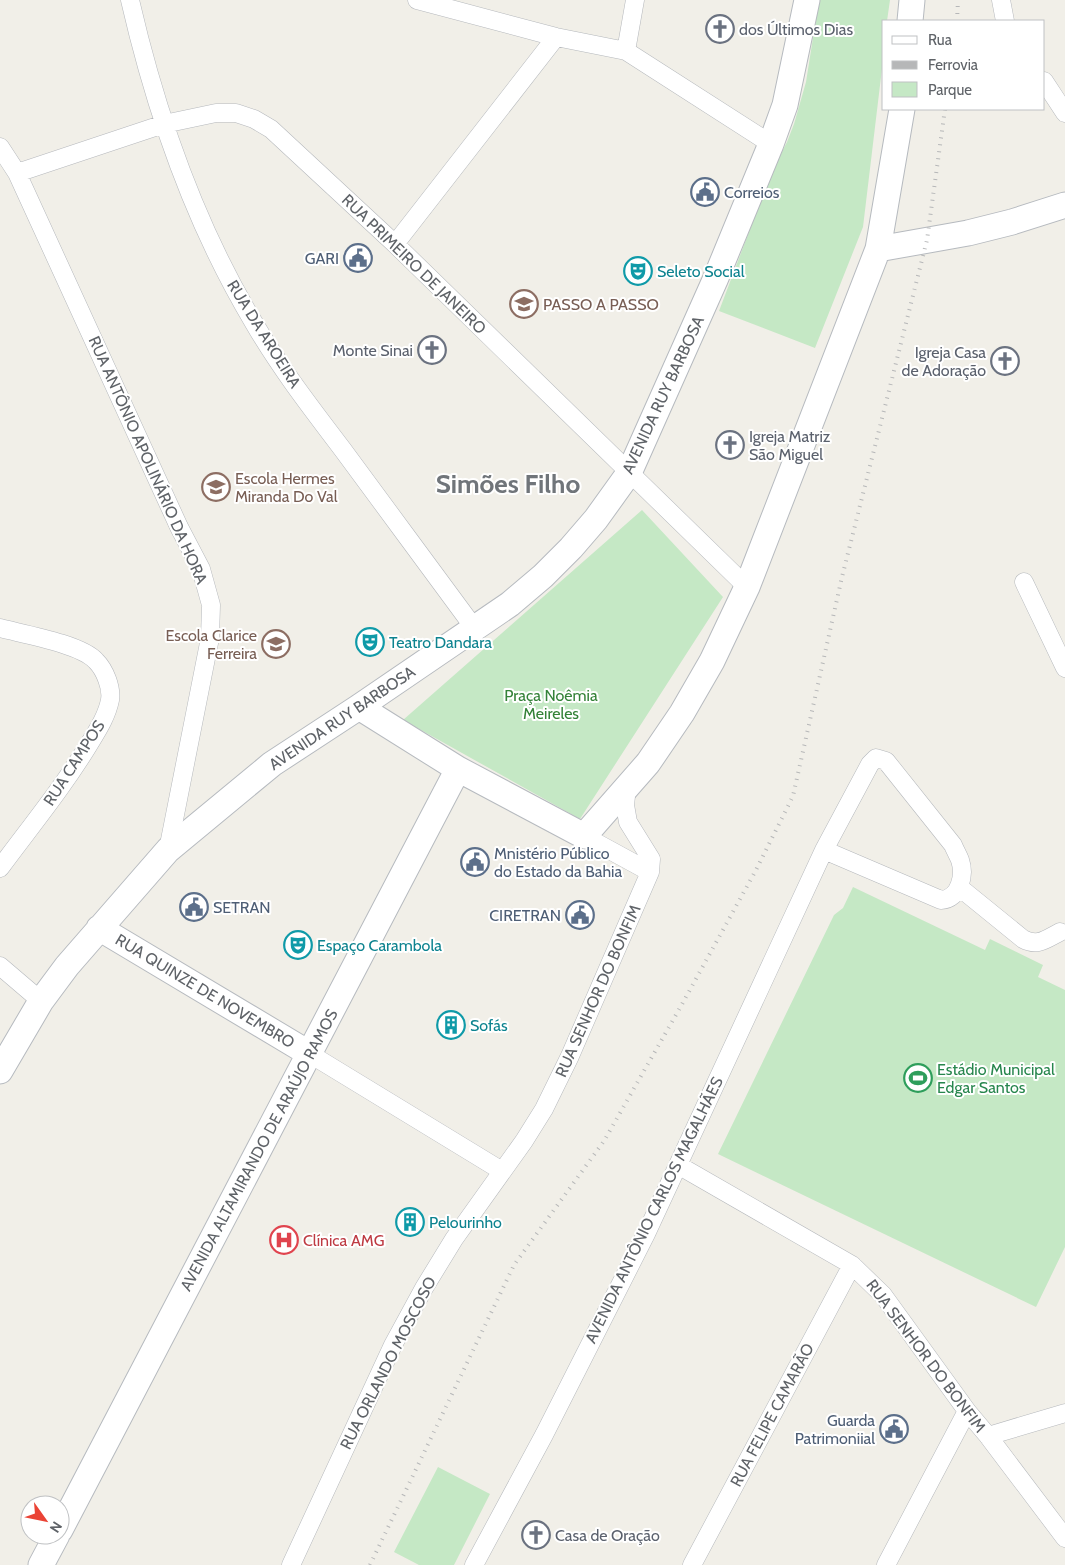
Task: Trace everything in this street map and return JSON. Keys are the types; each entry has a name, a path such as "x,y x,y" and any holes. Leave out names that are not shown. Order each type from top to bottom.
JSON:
{"main road":[{"name":"AVENIDA RUY BARBOSA","path":"0,1071 41,1001 100,928 168,850 272,764 510,604 543,576 596,519 629,473 715,280 771,144 784,105 807,0"},
{"path":"910,20 912,0"},
{"path":"359,707 458,769 584,836 648,763 682,714 712,661 746,587 878,249 902,110"},
{"path":"878,249 934,240 1012,222 1065,205"},
{"name":"AVENIDA ALTAMIRANDO DE ARAÚJO RAMOS","path":"70,1511 458,769"},
{"name":"RUA QUINZE DE NOVEMBRO","path":"100,928 310,1054"},
{"path":"42,1565 52,1545"}],"street":[{"name":"RUA DA AROEIRA","path":"130,0 164,124 187,187 218,258 254,324 288,376 475,629"},
{"path":"417,0 556,37 626,52 771,144"},
{"path":"626,52 635,0"},
{"path":"1001,0 1006,20"},
{"path":"395,244 556,37"},
{"path":"1045,83 1065,113"},
{"name":"RUA PRIMEIRO DE JANEIRO","path":"17,173 164,124 216,113 236,113 254,119 271,129 395,244 746,587"},
{"name":"RUA ANTÔNIO APOLINÁRIO DA HORA","path":"0,147 17,173 179,527 201,569 211,605 210,638 168,850"},
{"path":"1024,582 1065,668"},
{"name":"RUA CAMPOS","path":"0,628 58,643 82,652 96,661 107,680 110,698 104,719 77,764 0,868"},
{"name":"AVENIDA ANTÔNIO CARLOS MAGALHÃES","path":"474,1565 544,1434 646,1234 824,850 870,764 876,758 886,761 952,846 960,861 962,874 959,887"},
{"path":"584,836 650,872 651,859 628,822 625,805 627,787"},
{"path":"824,850 940,900 950,897 959,887 1023,939 1031,943 1037,944 1060,932"},
{"name":"RUA SENHOR DO BONFIM","path":"502,1171 544,1109 567,1064 650,872"},
{"path":"0,966 41,1001"},
{"path":"310,1054 502,1171"},
{"name":"RUA SENHOR DO BONFIM","path":"678,1165 852,1265 884,1295 966,1411 988,1436 1065,1538"},
{"name":"RUA ORLANDO MOSCOSO","path":"291,1565 393,1344 454,1239 502,1171"},
{"name":"RUA FELIPE CAMARÃO","path":"692,1565 852,1265"},
{"path":"886,1565 966,1411"},
{"path":"988,1436 1065,1414"}],"green space":[{"path":"819,0 890,0 887,20 882,20 882,69 863,227 815,348 719,311 772,171 794,124 806,82"},
{"name":"Praça Noêmia Meireles","path":"642,510 723,597 580,819 403,720"},
{"name":"Estádio Municipal Edgar Santos","path":"853,887 985,950 990,939 1043,965 1038,977 1065,990 1065,1247 1036,1307 718,1154 834,915 843,908"},
{"path":"438,1467 490,1494 454,1565 419,1565 394,1552"}],"railway":[{"path":"957,20 958,0"},
{"path":"370,1565 514,1265 604,1141 756,870 793,796 842,577 927,240 945,110"}],"place":[{"name":"dos Últimos Dias","path":"720,29"},
{"name":"Correios","path":"705,192"},
{"name":"GARI","path":"358,258"},
{"name":"Seleto Social","path":"638,271"},
{"name":"PASSO A PASSO","path":"524,304"},
{"name":"Monte Sinai","path":"432,350"},
{"name":"Igreja Casa de Adoração","path":"1005,361"},
{"name":"Igreja Matriz São Miguel","path":"730,445"},
{"name":"Escola Hermes Miranda Do Val","path":"216,487"},
{"name":"Teatro Dandara","path":"370,642"},
{"name":"Escola Clarice Ferreira","path":"276,644"},
{"name":"Mnistério Público do Estado da Bahia","path":"475,862"},
{"name":"SETRAN","path":"194,907"},
{"name":"CIRETRAN","path":"580,915"},
{"name":"Espaço Carambola","path":"298,945"},
{"name":"Sofás","path":"451,1025"},
{"name":"Estádio Municipal Edgar Santos","path":"918,1078"},
{"name":"Pelourinho","path":"410,1222"},
{"name":"Clínica AMG","path":"284,1240"},
{"name":"Guarda Patrimoniial","path":"894,1429"},
{"name":"Casa de Oração","path":"536,1535"}],"district":[{"name":"Simões Filho","path":"508,484"}]}
